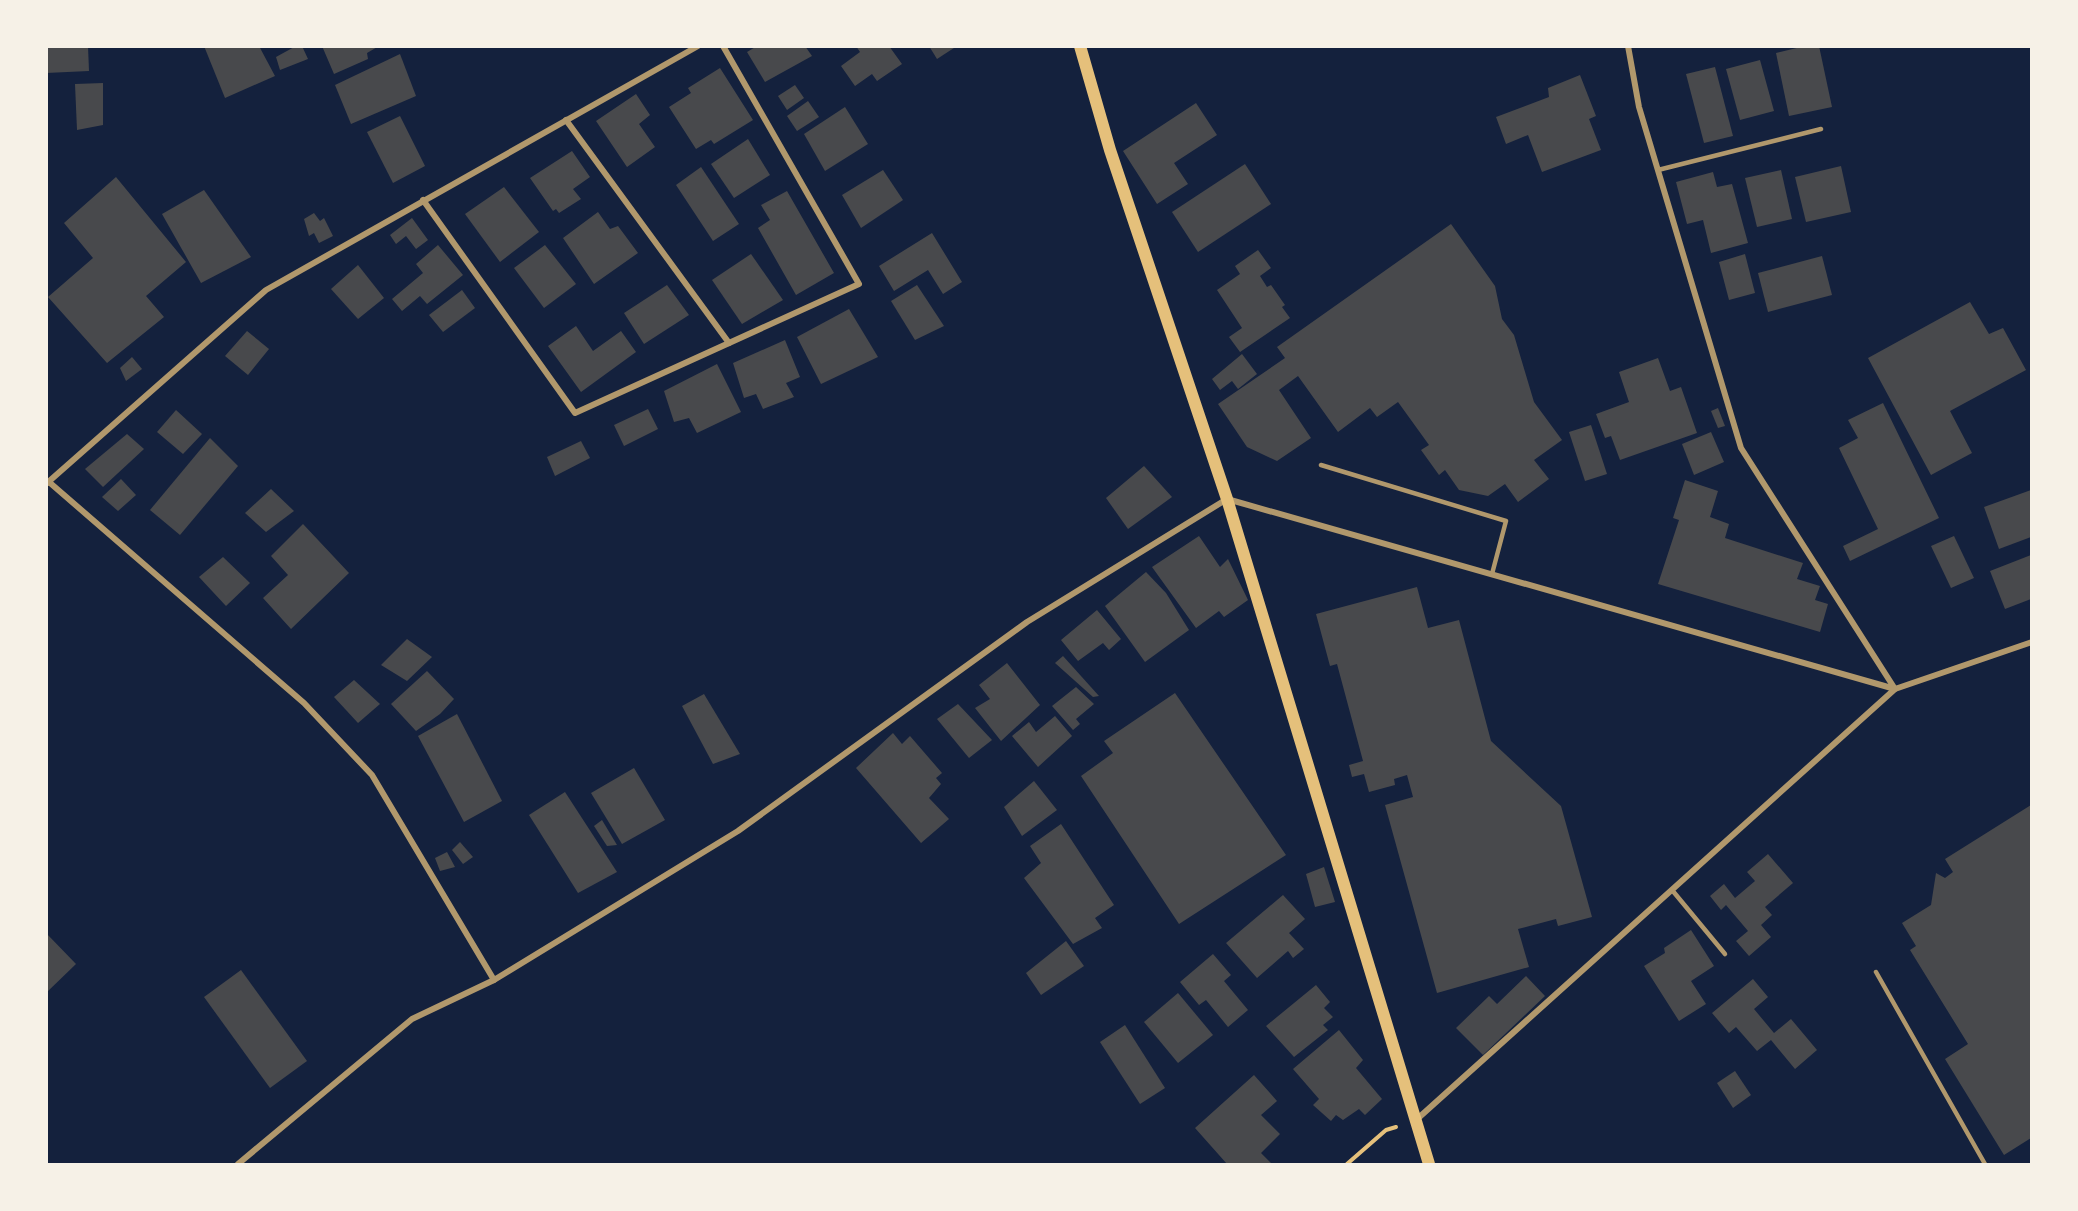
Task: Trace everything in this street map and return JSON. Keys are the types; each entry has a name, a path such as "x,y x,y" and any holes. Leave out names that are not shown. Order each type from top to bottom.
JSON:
{"main road":[{"path":"1080,46 1110,150 1227,499 1429,1164"}],"street":[{"path":"494,980 372,775 304,703 48,483 266,290 698,46"},
{"path":"423,200 575,413 859,284 723,46"},
{"path":"1628,46 1639,107 1741,448 1895,689"},
{"path":"566,120 729,343"},
{"path":"238,1164 412,1019 494,980 738,831 1027,622 1227,499 1895,689"},
{"path":"1415,1121 1895,689 2031,642"}],"lane":[{"path":"1658,170 1821,129"},
{"path":"1321,465 1506,521 1491,574"},
{"path":"1672,890 1725,954"},
{"path":"1876,972 1985,1164"}],"path":[{"path":"1347,1164 1386,1130 1415,1121"}],"building":[{"path":"46,46 88,46 89,71 46,73"},
{"path":"204,46 259,46 275,76 225,98"},
{"path":"296,46 302,46 308,59 280,70 276,57"},
{"path":"322,46 379,46 367,53 368,59 334,74"},
{"path":"757,46 805,46 812,56 765,82 747,52"},
{"path":"856,46 889,46 902,64 877,81 872,74 855,86 841,66 860,52"},
{"path":"929,46 957,46 937,59"},
{"path":"1805,46 1819,46 1832,107 1789,116 1776,53"},
{"path":"400,54 416,96 351,124 335,85"},
{"path":"1760,60 1774,111 1740,120 1726,69"},
{"path":"1715,67 1733,136 1704,143 1686,74"},
{"path":"720,68 753,120 714,144 711,140 696,149 669,107 691,93 688,88"},
{"path":"1580,75 1596,116 1589,119 1601,150 1542,172 1528,135 1506,144 1496,117 1549,97 1548,88"},
{"path":"103,83 103,125 77,130 75,84"},
{"path":"795,85 804,98 787,110 778,96"},
{"path":"636,94 650,115 639,124 655,147 627,167 596,121"},
{"path":"808,101 819,117 797,131 787,116"},
{"path":"1196,103 1217,135 1174,163 1188,184 1157,204 1123,151"},
{"path":"845,107 868,144 825,171 804,134"},
{"path":"400,116 425,166 393,183 367,132"},
{"path":"748,139 770,175 734,198 711,164"},
{"path":"572,151 590,177 573,189 581,199 559,213 556,209 553,211 530,178"},
{"path":"1245,164 1271,204 1198,252 1172,212"},
{"path":"1841,166 1851,212 1806,222 1795,177"},
{"path":"701,167 739,224 713,241 676,185"},
{"path":"883,170 903,200 861,228 842,195"},
{"path":"1781,170 1792,219 1757,227 1745,178"},
{"path":"1713,172 1717,187 1732,184 1748,243 1711,253 1703,220 1687,224 1676,182"},
{"path":"116,177 186,262 146,296 164,317 107,363 48,297 93,258 64,223"},
{"path":"504,187 539,232 500,262 465,214"},
{"path":"204,190 251,257 201,283 162,214"},
{"path":"787,191 834,273 796,295 758,228 770,220 761,205"},
{"path":"598,212 610,229 618,226 638,253 594,284 563,238"},
{"path":"314,213 320,221 324,218 333,236 319,243 314,233 309,236 304,219"},
{"path":"412,218 428,240 416,249 406,236 396,244 390,235"},
{"path":"1451,224 1495,286 1502,319 1514,335 1534,402 1562,440 1534,460 1549,479 1518,502 1505,484 1488,496 1459,490 1445,470 1439,475 1421,450 1429,445 1398,402 1377,417 1370,408 1338,432 1298,376 1279,390 1311,438 1277,461 1247,447 1218,404 1285,358 1277,347"},
{"path":"932,233 962,282 943,294 928,270 894,291 879,266"},
{"path":"438,245 463,275 427,304 420,296 402,311 392,299 423,273 416,264"},
{"path":"545,245 576,284 544,308 514,268"},
{"path":"1258,250 1271,268 1260,276 1267,287 1271,285 1285,305 1282,307 1290,318 1240,352 1229,337 1242,328 1217,290 1240,274 1235,266"},
{"path":"751,254 783,300 742,324 712,280"},
{"path":"1745,254 1755,293 1729,300 1719,262"},
{"path":"1822,256 1832,295 1768,312 1758,273"},
{"path":"358,265 384,298 358,319 331,289"},
{"path":"667,285 689,315 644,344 624,313"},
{"path":"917,285 944,326 915,340 891,301"},
{"path":"462,290 475,308 443,332 429,315"},
{"path":"1970,302 1989,334 2003,328 2026,370 1950,411 1972,453 1931,475 1868,358"},
{"path":"849,309 878,357 821,384 797,337"},
{"path":"576,326 593,351 621,331 636,352 581,392 548,346"},
{"path":"247,331 269,349 248,375 225,356"},
{"path":"785,340 800,377 786,383 794,397 763,409 756,394 744,398 733,363"},
{"path":"1242,354 1257,374 1238,389 1232,381 1220,390 1212,379"},
{"path":"132,357 142,369 126,381 120,368"},
{"path":"1658,358 1670,391 1681,387 1697,433 1620,460 1611,436 1605,438 1596,414 1629,402 1619,372"},
{"path":"717,364 741,412 697,433 689,418 674,422 664,391"},
{"path":"1883,403 1939,518 1850,561 1843,546 1878,529 1839,448 1858,438 1848,420"},
{"path":"1718,408 1725,426 1718,428 1711,411"},
{"path":"648,409 658,429 624,446 614,425"},
{"path":"176,410 202,434 183,454 157,432"},
{"path":"1591,425 1607,474 1585,481 1569,432"},
{"path":"1711,432 1724,462 1694,475 1682,444"},
{"path":"127,434 144,449 103,487 85,469"},
{"path":"210,438 238,466 180,535 150,510"},
{"path":"581,441 590,458 555,476 547,457"},
{"path":"1144,466 1172,497 1128,529 1106,498"},
{"path":"121,479 136,495 118,511 102,497"},
{"path":"1685,480 1718,491 1710,517 1729,524 1725,538 1803,563 1797,579 1820,586 1815,600 1828,604 1820,632 1658,584 1679,520 1673,518"},
{"path":"271,489 294,511 266,532 245,513"},
{"path":"2031,490 2031,537 1999,549 1984,507"},
{"path":"303,524 349,573 291,629 263,598 288,575 271,556"},
{"path":"1199,536 1220,567 1228,559 1248,600 1224,617 1219,611 1196,628 1152,567"},
{"path":"1954,536 1974,578 1951,588 1931,546"},
{"path":"2031,555 2031,599 2005,609 1990,571"},
{"path":"223,557 250,583 226,606 199,577"},
{"path":"1146,572 1166,593 1189,630 1145,662 1105,606"},
{"path":"1417,587 1428,628 1459,620 1491,741 1561,806 1592,917 1558,926 1556,919 1518,929 1529,967 1437,993 1385,805 1413,797 1407,775 1394,779 1395,785 1369,792 1364,774 1352,777 1349,765 1363,761 1337,664 1330,666 1316,614"},
{"path":"1097,610 1121,639 1109,650 1103,643 1078,661 1061,640"},
{"path":"407,639 432,657 407,681 381,665"},
{"path":"1063,656 1099,696 1093,697 1055,663"},
{"path":"1007,663 1040,705 1001,741 975,708 990,699 979,685"},
{"path":"427,671 454,699 440,714 416,731 391,704"},
{"path":"354,680 380,704 358,723 334,697"},
{"path":"1076,687 1094,704 1076,719 1080,724 1073,730 1052,706"},
{"path":"1175,693 1286,855 1179,924 1081,776 1113,753 1104,741"},
{"path":"704,694 740,754 713,764 682,706"},
{"path":"958,704 992,740 969,758 937,719"},
{"path":"457,714 502,801 464,822 418,736"},
{"path":"1055,716 1072,736 1038,767 1012,736 1029,722 1036,732"},
{"path":"893,733 902,744 910,736 942,773 936,778 941,784 929,798 949,819 921,843 856,768"},
{"path":"634,768 665,820 622,844 591,793"},
{"path":"1034,781 1057,810 1022,836 1004,807"},
{"path":"565,792 617,872 578,893 529,815"},
{"path":"2031,805 2031,1138 2004,1155 1945,1059 1968,1044 1910,950 1916,946 1902,923 1931,905 1936,873 1945,878 1953,872 1945,859"},
{"path":"602,820 617,845 607,846 594,826"},
{"path":"1061,824 1114,905 1095,918 1102,928 1073,944 1024,878 1041,863 1030,846"},
{"path":"460,842 473,857 463,864 452,850"},
{"path":"447,852 455,867 440,871 435,858"},
{"path":"1768,854 1793,883 1765,907 1772,915 1761,925 1771,937 1749,956 1736,941 1748,931 1726,905 1721,910 1710,896 1724,884 1735,898 1755,881 1747,872"},
{"path":"1324,867 1335,902 1315,907 1306,874"},
{"path":"1283,895 1305,919 1289,933 1304,949 1293,958 1288,951 1257,978 1226,943"},
{"path":"1691,930 1714,966 1691,981 1706,1004 1679,1021 1644,966 1665,953 1664,948"},
{"path":"46,933 76,964 46,993"},
{"path":"1066,941 1084,966 1041,995 1026,973"},
{"path":"1213,954 1231,975 1224,981 1248,1010 1228,1027 1206,1000 1199,1005 1180,982"},
{"path":"241,970 307,1061 270,1088 204,997"},
{"path":"1526,976 1545,996 1483,1055 1456,1028 1489,996 1497,1004"},
{"path":"1753,979 1768,997 1754,1009 1774,1033 1791,1019 1817,1050 1795,1069 1771,1040 1757,1051 1736,1027 1729,1033 1712,1013"},
{"path":"1316,985 1330,1002 1324,1008 1333,1017 1323,1025 1328,1030 1294,1057 1266,1026"},
{"path":"1178,993 1213,1035 1178,1063 1144,1022"},
{"path":"1125,1025 1165,1088 1140,1104 1100,1042"},
{"path":"1339,1030 1363,1060 1356,1068 1382,1099 1365,1115 1359,1109 1343,1120 1336,1115 1331,1121 1313,1105 1319,1099 1293,1069"},
{"path":"1735,1071 1751,1095 1733,1108 1717,1083"},
{"path":"1254,1075 1277,1101 1261,1115 1280,1134 1261,1153 1272,1164 1227,1164 1195,1128"}]}
